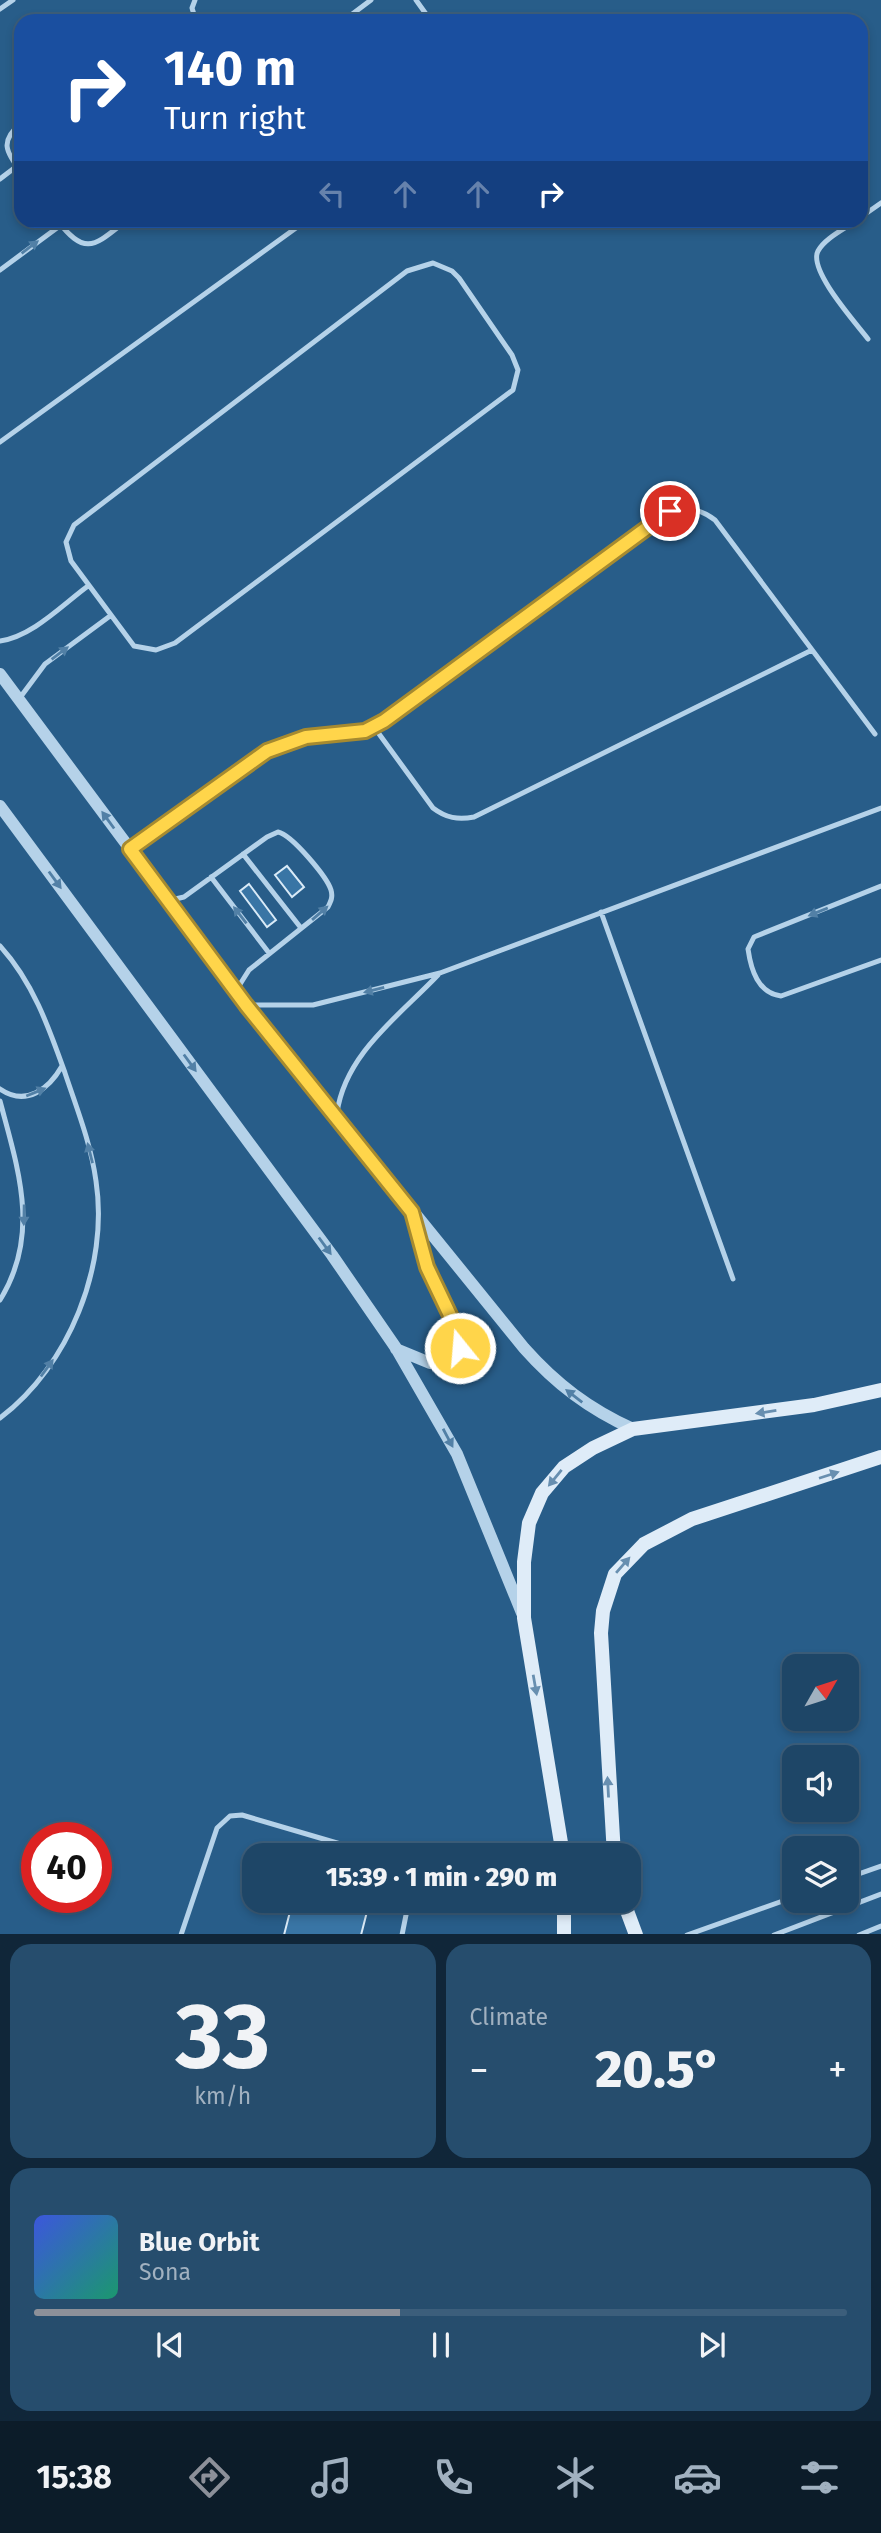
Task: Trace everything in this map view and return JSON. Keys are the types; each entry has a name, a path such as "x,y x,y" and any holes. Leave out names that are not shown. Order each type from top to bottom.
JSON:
{"main road":[{"path":"561,1843 524,1618 524,1562 529,1523 542,1493 564,1467 593,1448 633,1429 814,1405 881,1390"},
{"path":"613,1843 601,1633 603,1611 615,1574 644,1544 692,1519 881,1457"},
{"path":"564,1913 565,1934"},
{"path":"628,1913 636,1934"}],"street":[{"path":"0,674 246,1005 412,1212 546,1373 596,1413 633,1429"},
{"path":"0,806 332,1255 396,1348 457,1454 524,1618"},
{"path":"396,1348 437,1364 451,1361 460,1348 459,1334 427,1267 412,1212"}],"lane":[{"path":"0,9 13,0"},
{"path":"352,14 371,0"},
{"path":"14,129 5,142 14,161"},
{"path":"0,270 53,228"},
{"path":"63,228 74,241 86,246 94,245 116,228"},
{"path":"0,442 296,228"},
{"path":"847,228 820,248 816,268 868,339"},
{"path":"433,263 452,271 459,278 515,362 516,381 506,397 175,643 156,650 134,646 110,616 67,551 68,533 74,525 407,271 415,266 433,263"},
{"path":"130,849 267,751 306,737 354,733 374,727 662,516 679,509 698,510 715,520 875,734"},
{"path":"0,640 18,636 32,628 88,586"},
{"path":"19,699 45,664 110,616"},
{"path":"374,727 433,808 442,815 464,819 474,817 812,650"},
{"path":"246,1005 313,1005 440,973 881,808"},
{"path":"167,899 184,897 272,833 285,833 328,885 332,895 328,907 243,976 236,992"},
{"path":"243,853 301,928"},
{"path":"211,877 269,953"},
{"path":"881,887 754,937 748,949 758,982 771,995 780,996 881,960"},
{"path":"601,912 733,1279"},
{"path":"0,946 18,968 44,1015 92,1155 99,1212 94,1259 78,1312 65,1340 29,1391 0,1418"},
{"path":"336,1118 342,1084 355,1061 440,973"},
{"path":"0,1089 15,1096 36,1094 47,1088 62,1066"},
{"path":"0,1101 20,1170 25,1215 16,1266 0,1300"},
{"path":"181,1934 217,1828 230,1816 242,1815 337,1843"},
{"path":"859,1874 881,1866"},
{"path":"774,1934 881,1894"},
{"path":"687,1934 782,1901"},
{"path":"402,1934 406,1913"},
{"path":"859,1934 881,1926"}],"building":[{"path":"287,866 304,887 292,897 275,875"},
{"path":"249,884 276,920 267,927 240,891"},
{"path":"290,1913 367,1913 361,1934 284,1934"}],"route":[{"path":"460,1348 459,1334 427,1267 412,1212 246,1005 130,849 267,751 306,737 365,731 384,721 670,511"}]}
